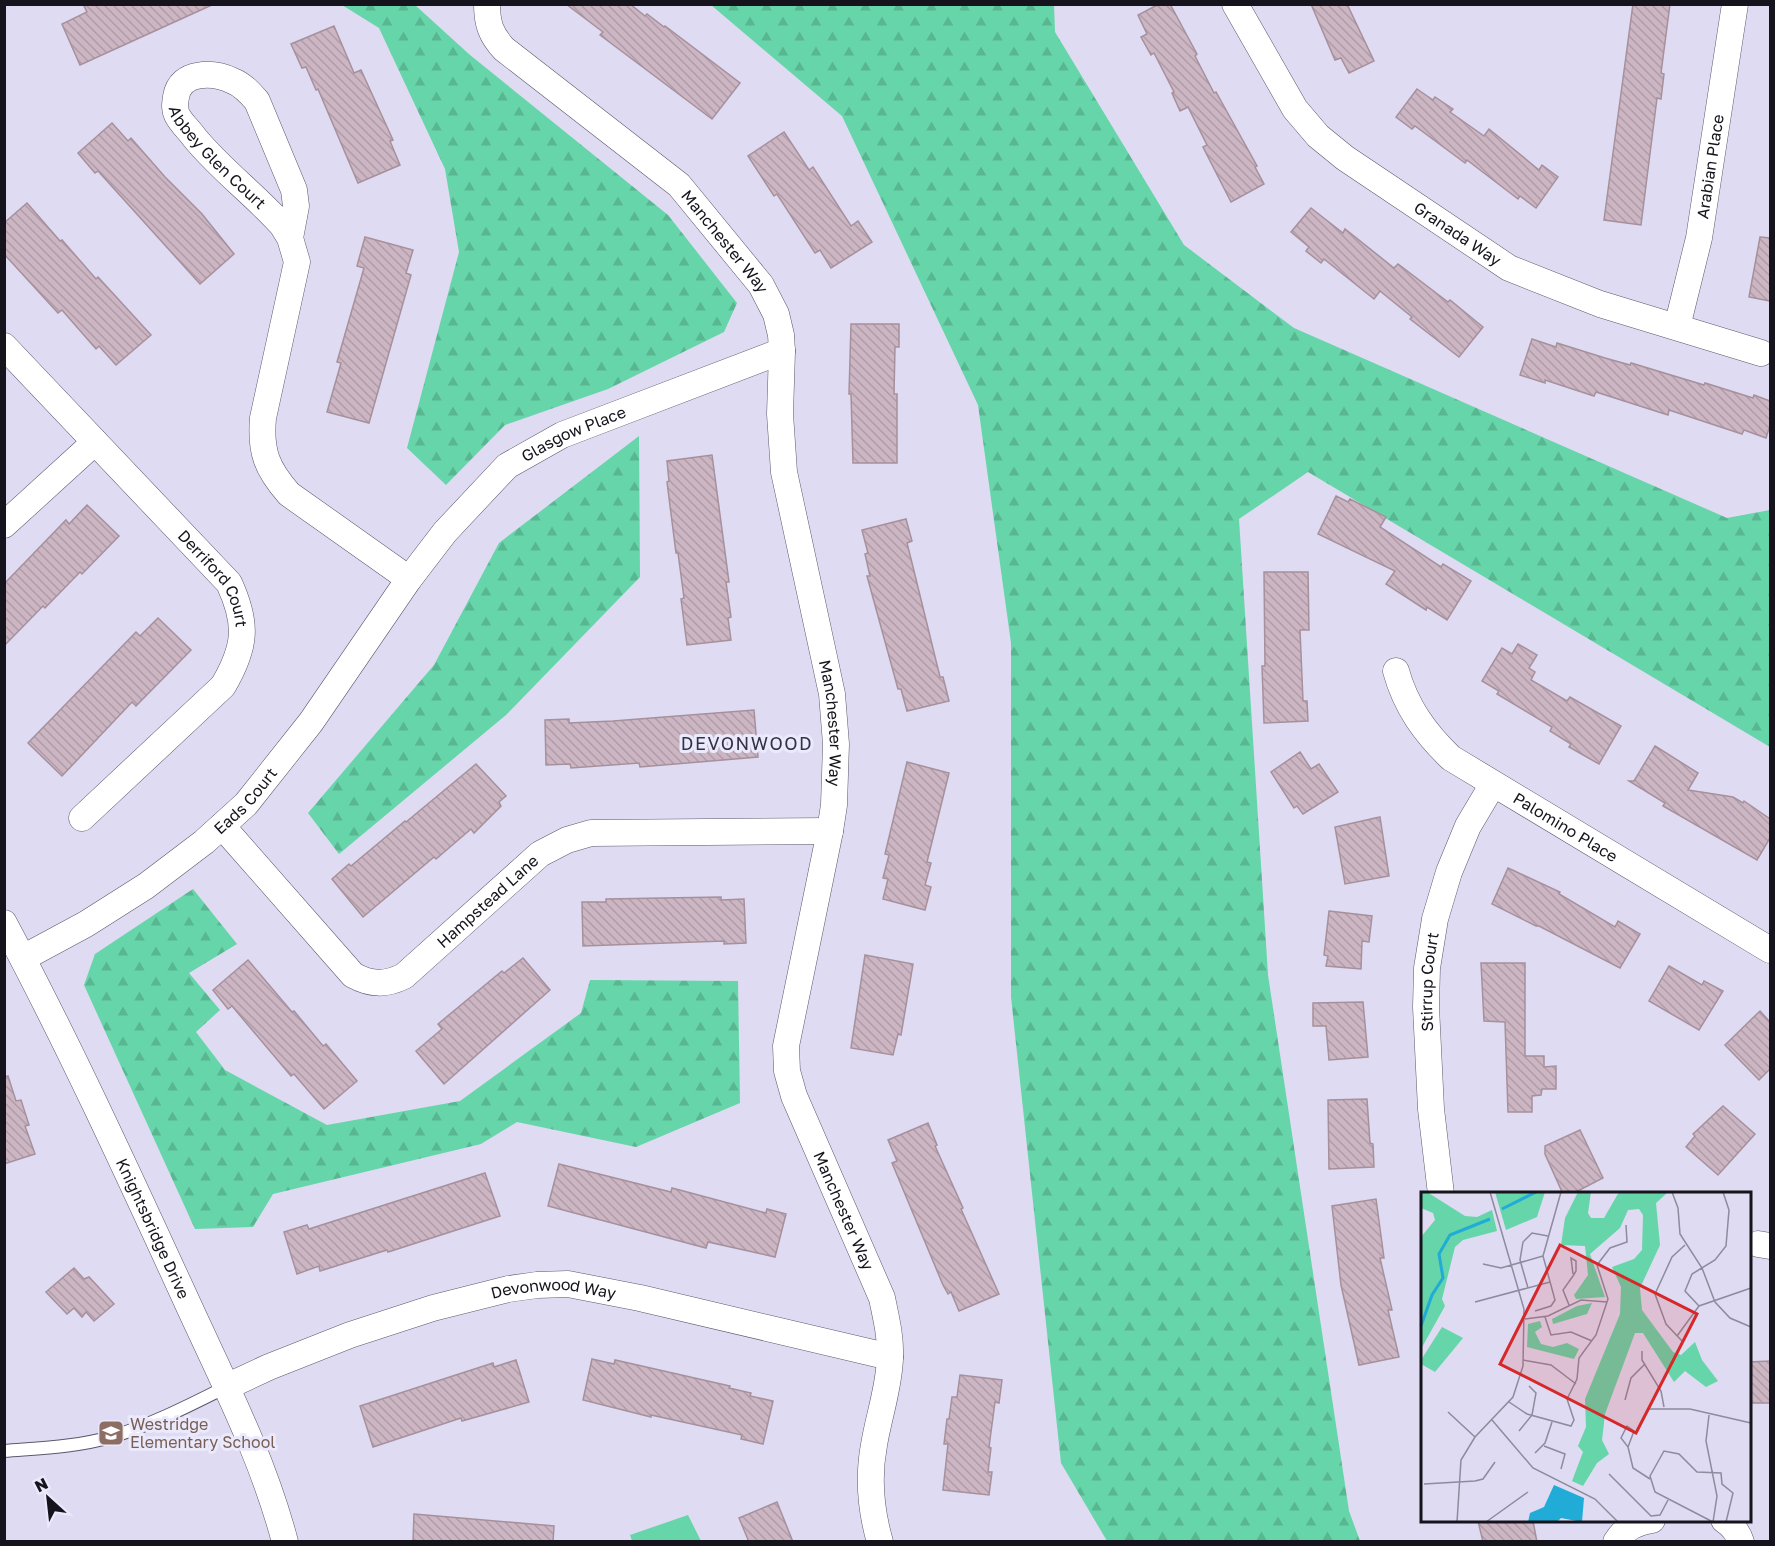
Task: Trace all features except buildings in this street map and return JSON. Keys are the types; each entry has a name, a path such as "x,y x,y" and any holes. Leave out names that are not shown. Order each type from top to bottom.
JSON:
{"street":[{"name":"Manchester Way","path":"487,4 487,21 493,37 504,49 680,184 761,285 776,314 782,351 780,414 784,472 832,694 836,744 834,805 786,1046 787,1071 794,1096 882,1298 889,1333 890,1357 887,1389 874,1446 871,1483 874,1521 880,1542"},
{"name":"Granada Way","path":"1235,4 1295,109 1318,136 1344,158 1509,268 1600,304 1761,352"},
{"name":"Arabian Place","path":"1677,327 1699,238 1735,4"},
{"name":"Abbey Glen Court","path":"290,238 296,206 294,190 257,101 247,90 231,80 207,75 194,76 184,81 177,91 174,107 178,117 211,158 282,225 290,238 297,262 261,436 265,458 274,478 289,494 409,579"},
{"name":"Derriford Court","path":"4,346 229,583 238,604 242,627 241,649 223,687 82,818"},
{"name":"Glasgow Place","path":"409,579 445,532 507,466 536,448 562,435 782,351"},
{"path":"4,525 95,442"},
{"name":"Eads Court","path":"23,958 86,924 146,886 246,804 311,722 409,579"},
{"name":"Palomino Place","path":"1396,671 1411,711 1429,737 1451,758 1770,950"},
{"name":"Stirrup Court","path":"1441,1192 1431,1109 1426,1007 1427,968 1435,919 1449,872 1468,826 1493,784"},
{"name":"Hampstead Lane","path":"222,826 353,975 377,984 404,976 540,854 567,840 591,833 830,831"},
{"name":"Knightsbridge Drive","path":"4,923 121,1158 226,1387 255,1452 285,1542"},
{"name":"Devonwood Way","path":"226,1387 269,1367 360,1331 433,1308 508,1289 537,1285 567,1284 640,1298 890,1357"},
{"path":"1616,1542 1625,1529 1637,1522"},
{"path":"1725,1522 1734,1529 1741,1542"}],"lane":[{"path":"4,1451 62,1447 109,1438 164,1418 226,1387"}],"green space":[{"path":"342,5 415,5 470,55 668,215 737,303 724,332 608,389 505,425 446,485 407,448 459,252 445,169 379,28"},
{"path":"711,5 1054,5 1055,32 1184,245 1294,328 1727,518 1770,510 1770,747 1308,472 1239,519 1268,975 1349,1511 1360,1541 1107,1541 1061,1463 1011,997 1011,643 978,405 842,116"},
{"path":"639,436 640,577 506,715 339,854 308,813 434,665 499,543"},
{"path":"193,889 237,944 189,973 220,1010 196,1032 225,1070 327,1125 460,1101 581,1013 590,980 738,981 740,1103 636,1147 517,1122 481,1144 273,1194 253,1227 195,1229 84,985 95,954"},
{"path":"688,1515 701,1541 632,1541 630,1535"}],"place":[{"name":"Westridge Elementary School","path":"111,1433"}],"district":[{"name":"DEVONWOOD","path":"747,744"}]}
